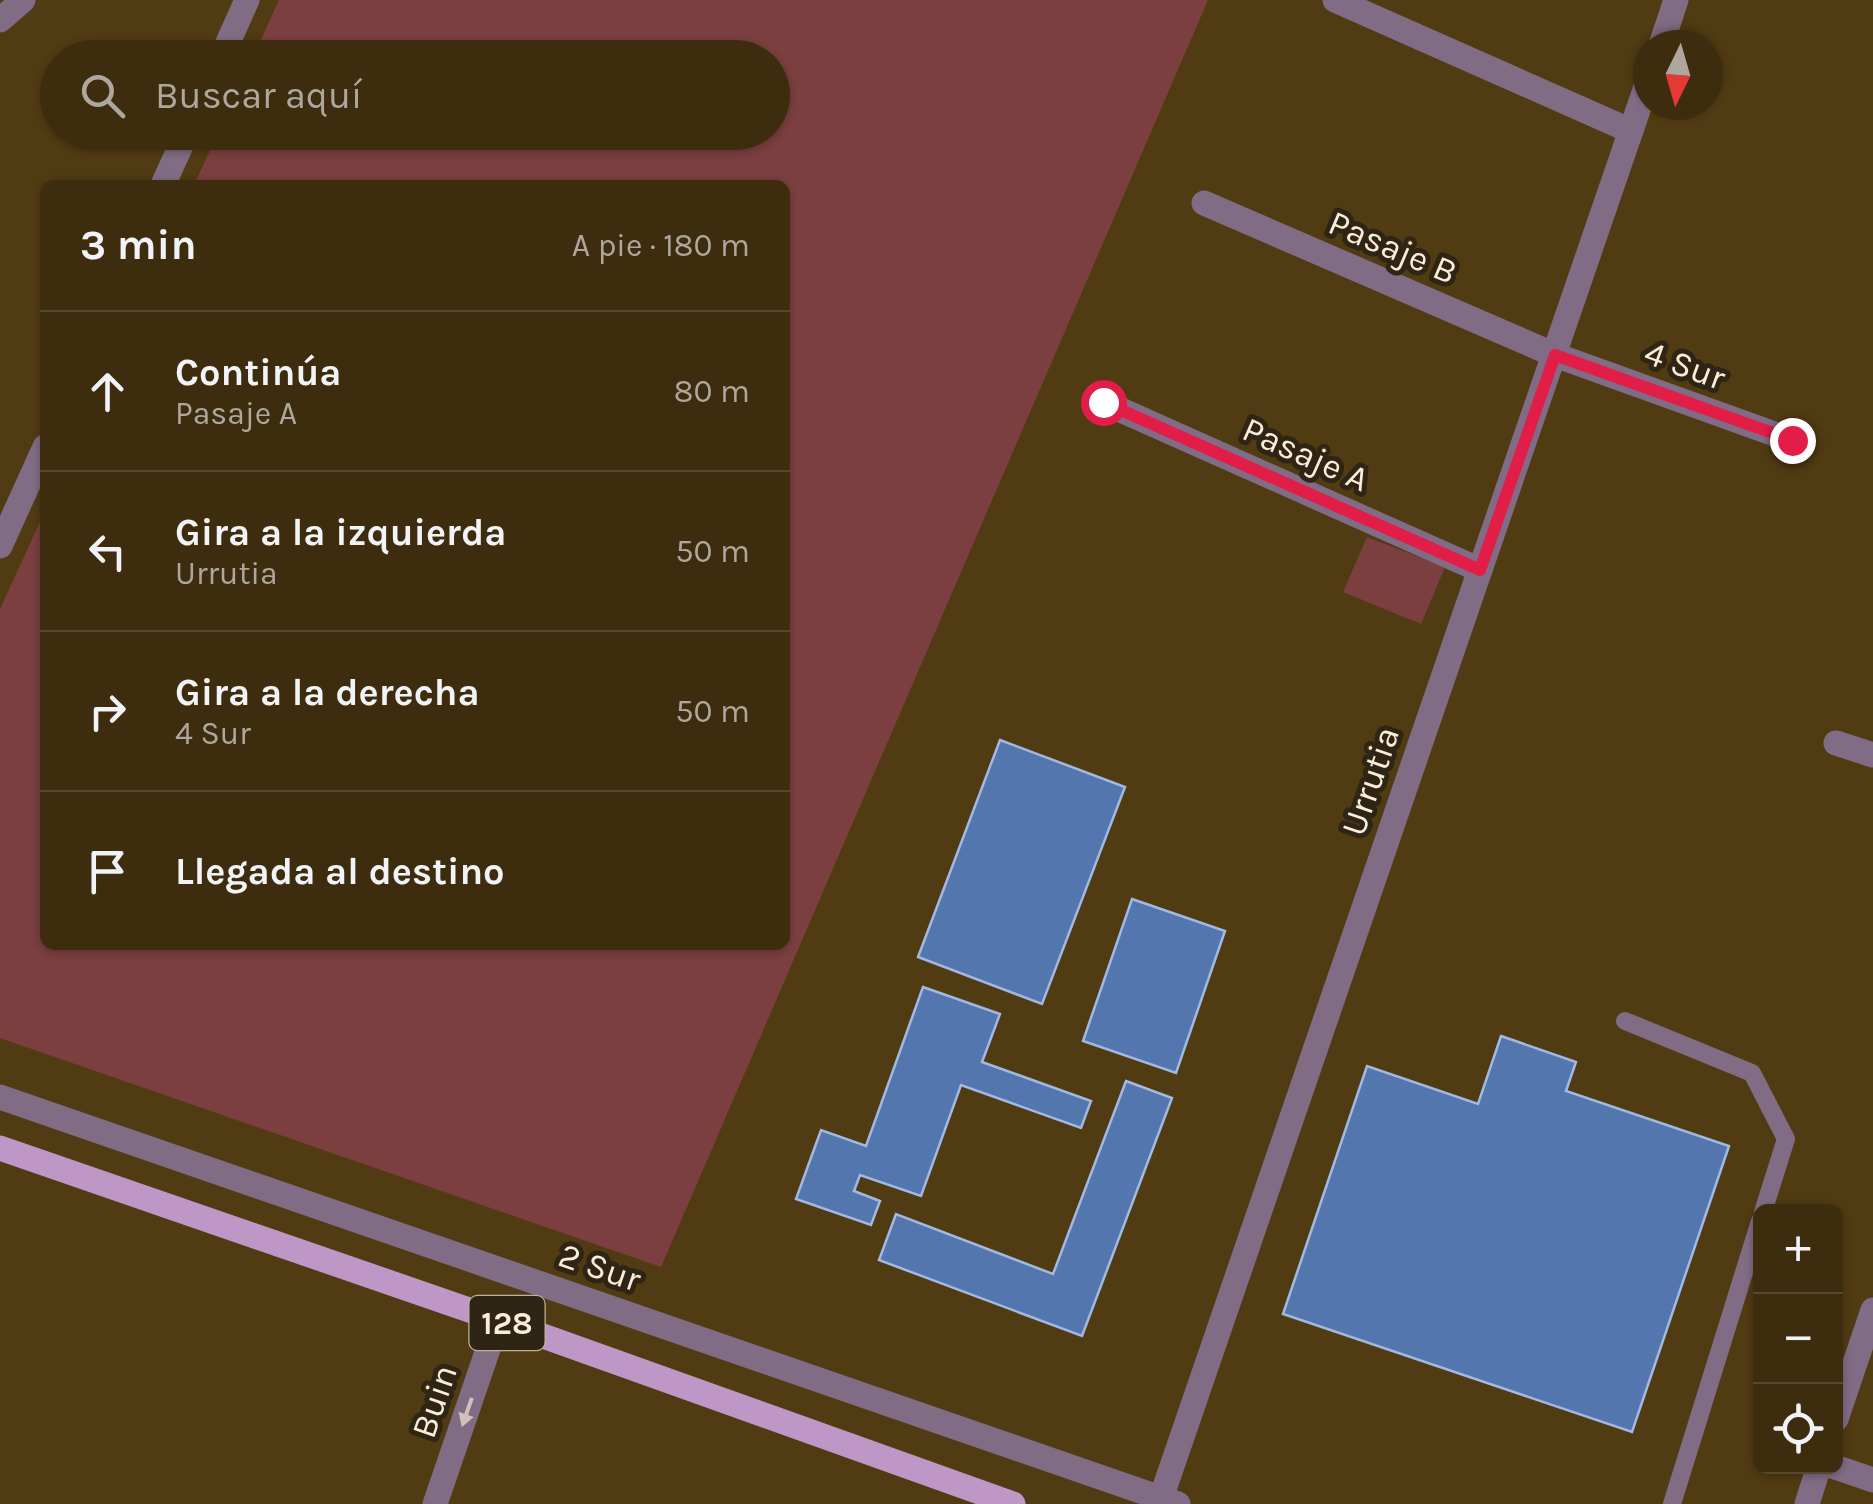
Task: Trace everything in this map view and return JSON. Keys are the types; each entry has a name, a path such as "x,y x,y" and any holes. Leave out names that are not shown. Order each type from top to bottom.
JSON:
{"main road":[{"name":"128","path":"0,1148 1013,1504"}],"street":[{"path":"0,20 23,0"},
{"path":"229,40 246,0"},
{"path":"1335,0 1631,131"},
{"path":"1666,30 1676,0"},
{"name":"Urrutia","path":"1166,1502 1635,120"},
{"path":"165,180 179,150"},
{"name":"Pasaje B","path":"1204,203 1555,355"},
{"name":"4 Sur","path":"1555,355 1792,440"},
{"name":"Pasaje A","path":"1103,402 1480,570"},
{"path":"0,546 40,457"},
{"path":"1836,743 1873,756"},
{"name":"2 Sur","path":"0,1097 1166,1502"},
{"path":"1843,1399 1873,1310"},
{"name":"Buin","path":"435,1504 498,1320"},
{"path":"1843,1470 1873,1480"},
{"path":"1807,1504 1816,1474"}],"lane":[{"path":"1626,1021 1752,1072 1786,1140 1766,1204"},
{"path":"1672,1504 1753,1244"}],"shaded area":[{"path":"279,0 1208,0 661,1267 0,1038 0,609 40,522 40,950 790,950 790,180 196,180 210,150 790,150 790,40 261,40"},
{"path":"1367,537 1445,567 1421,624 1343,592"}],"building":[{"path":"1000,740 1125,787 1042,1004 918,957"},
{"path":"1132,899 1225,931 1176,1073 1083,1041"},
{"path":"923,987 1000,1014 982,1062 1091,1101 1081,1128 961,1085 921,1196 860,1175 854,1191 880,1201 871,1225 796,1199 821,1130 866,1146"},
{"path":"1501,1036 1576,1062 1566,1091 1729,1146 1632,1432 1283,1314 1367,1066 1478,1104"},
{"path":"1126,1081 1172,1098 1082,1336 879,1260 896,1214 1053,1274"}],"route":[{"path":"1103,402 1480,570 1555,355 1792,440"}]}
